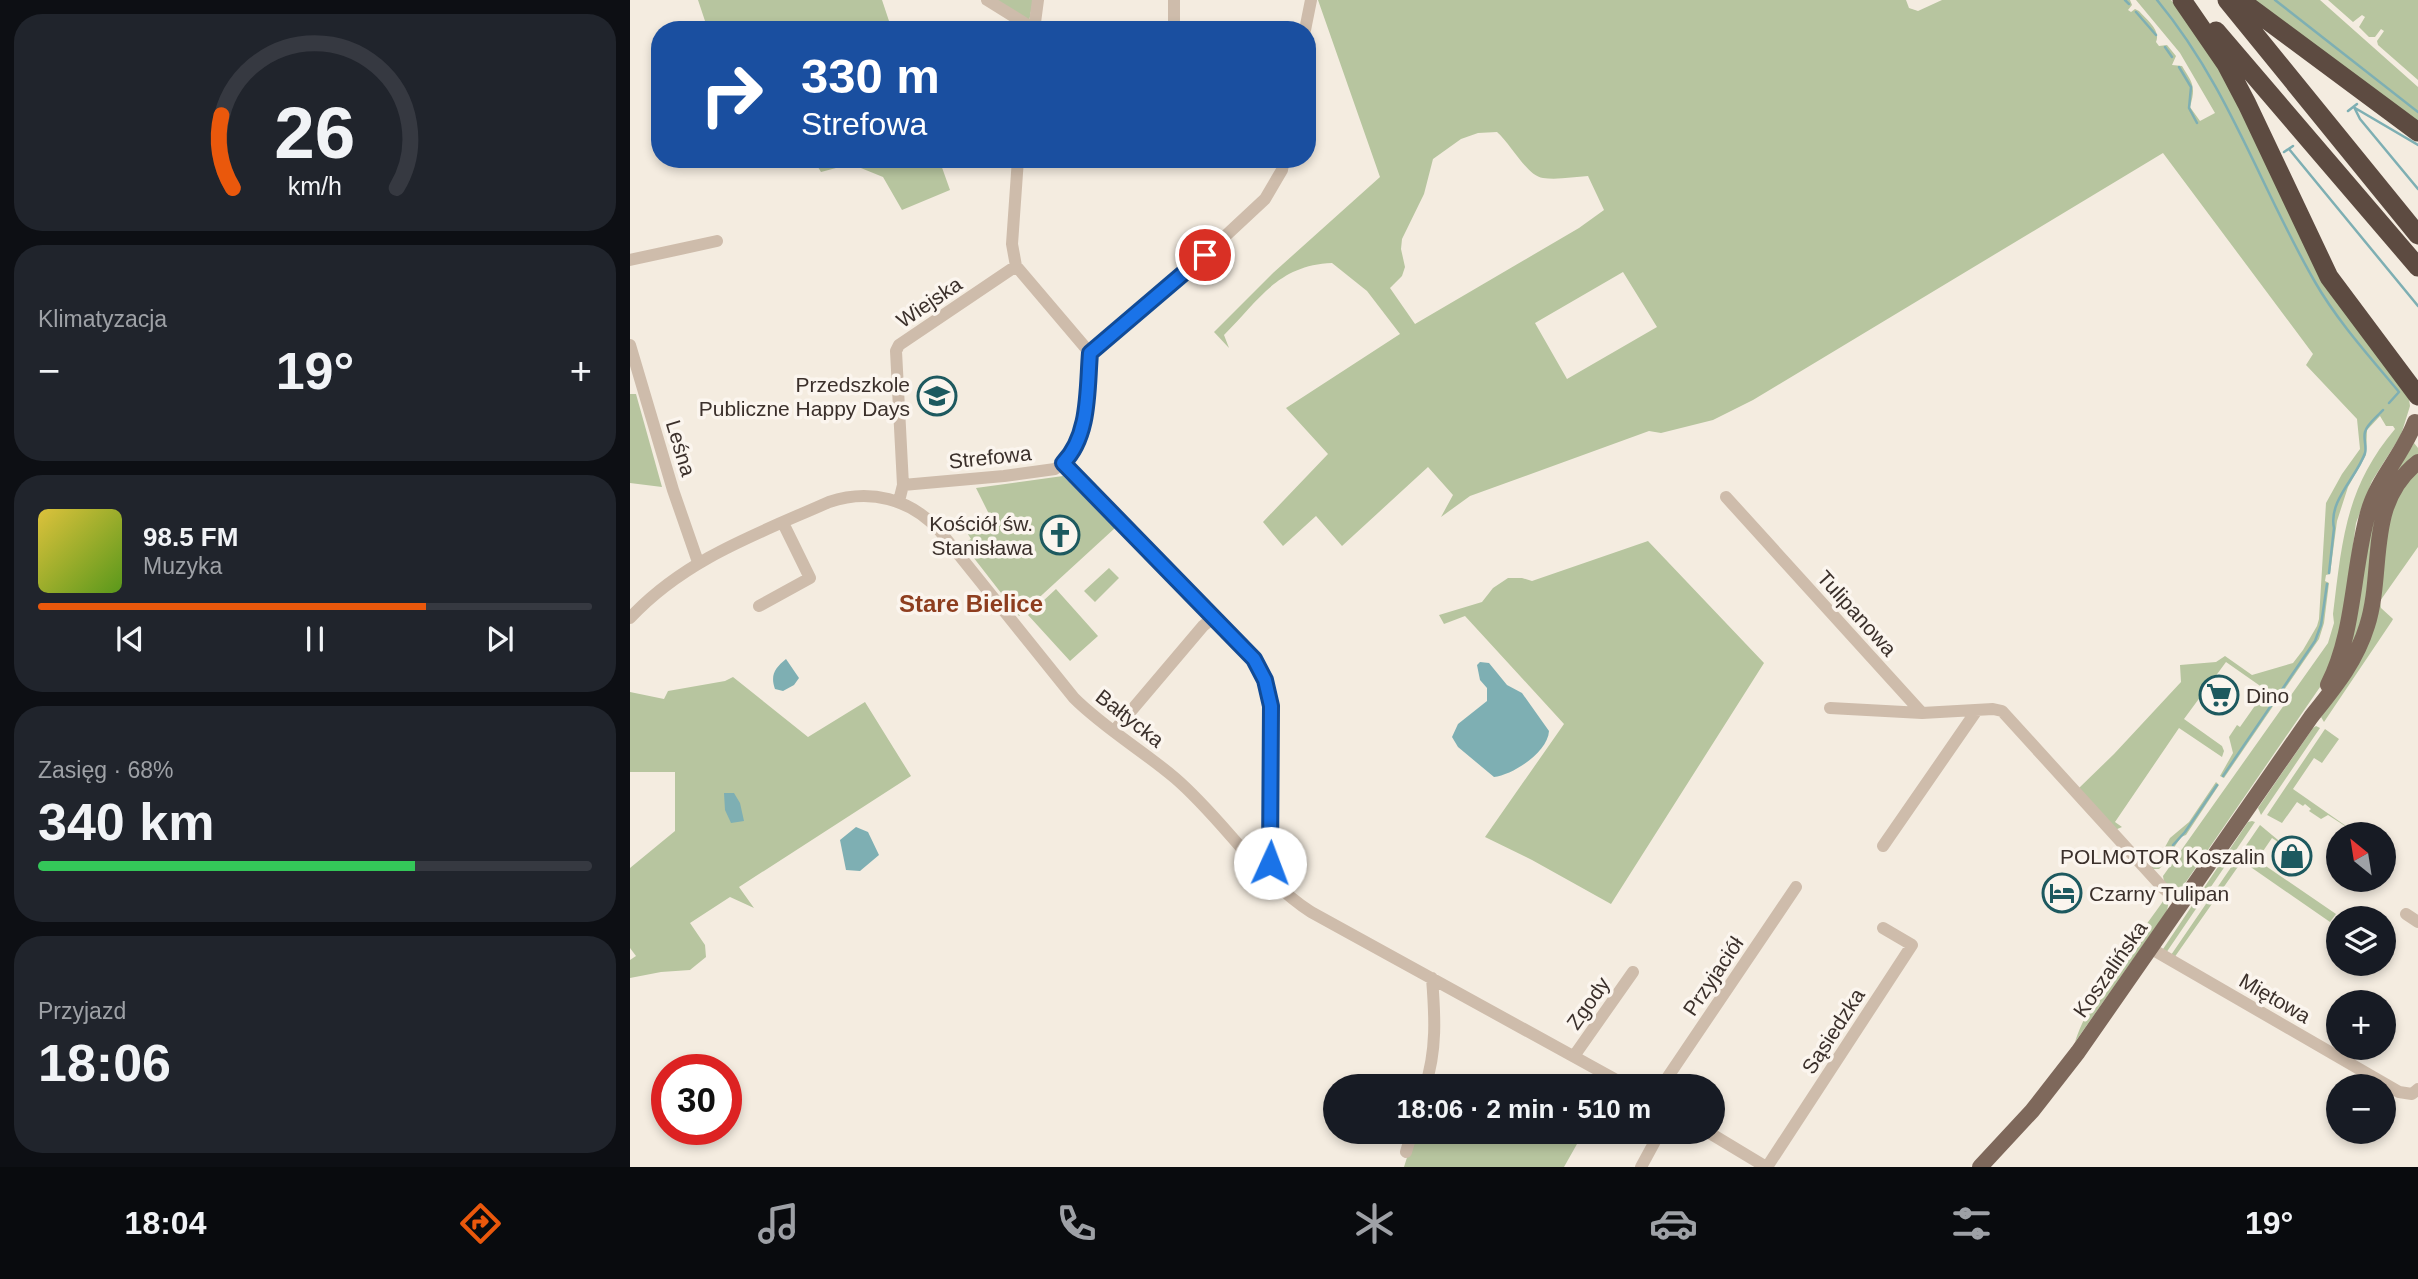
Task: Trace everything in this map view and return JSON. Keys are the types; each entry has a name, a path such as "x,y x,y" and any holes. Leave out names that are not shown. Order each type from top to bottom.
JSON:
{"highway":[{"path":"2182,0 2209,37 2247,104 2329,277 2418,396"},
{"path":"2188,0 2418,267"},
{"path":"2227,0 2418,235"},
{"path":"2240,0 2418,132"}],"main road":[{"name":"Koszalińska","path":"2311,717 2343,651 2369,509 2378,485 2409,439 2417,422"},
{"name":"Koszalińska","path":"1980,1167 2043,1098 2311,717 2348,670 2362,639 2373,602 2377,541 2384,513 2400,480 2418,462"}],"street":[{"path":"987,0 1020,21"},
{"path":"1035,21 1038,0"},
{"path":"1174,0 1174,21"},
{"path":"1307,21 1311,0"},
{"path":"1017,168 1012,244 1016,266 1090,353 1205,255 1265,199 1282,168"},
{"path":"630,260 717,241"},
{"name":"Wiejska","path":"899,501 903,485 896,351 899,345 1016,266"},
{"name":"Leśna","path":"630,345 673,490 698,562"},
{"name":"Strefowa","path":"903,485 1055,469 1071,456 1076,445 1085,412 1090,353"},
{"path":"1063,463 1254,659 1265,680 1271,706 1272,854 1264,873"},
{"name":"Bałtycka","path":"630,618 662,587 698,562 783,523 847,496 865,495 899,501 914,509 940,530 1074,698 1176,778 1291,899 1606,1074"},
{"name":"Tulipanowa","path":"1726,497 1922,713"},
{"path":"759,607 810,578 783,523"},
{"path":"1114,731 1214,617"},
{"path":"1830,708 1922,713 1977,710 2002,712 2163,888 2182,904"},
{"path":"1883,846 1977,710"},
{"name":"Przyjaciół","path":"1670,1074 1797,887"},
{"path":"2406,914 2418,922"},
{"name":"Sąsiedzka","path":"1767,1167 1912,945 1883,928"},
{"name":"Miętowa","path":"2150,948 2399,1092 2412,1094 2418,1089"},
{"name":"Zgody","path":"1574,1056 1633,972"},
{"path":"1430,1074 1436,1035 1432,978"},
{"path":"1725,1142 1767,1167"},
{"path":"1406,1152 1408,1144"},
{"path":"1640,1167 1653,1144"}],"green space":[{"path":"698,0 882,0 889,21 705,21"},
{"path":"995,0 1033,0 1027,21"},
{"path":"1318,0 1906,0 1909,8 1918,11 1942,0 2130,0 2132,5 2128,10 2139,11 2155,29 2159,46 2167,45 2176,56 2172,65 2182,66 2189,77 2193,90 2190,107 2200,121 2215,113 2180,53 2136,0 2171,0 2204,41 2409,399 2410,406 2401,435 2372,481 2356,523 2343,621 2329,674 2181,889 2176,891 2164,882 2163,876 2328,643 2334,623 2343,539 2356,494 2378,451 2395,429 2393,426 2386,426 2380,416 2367,430 2366,455 2348,487 2337,521 2330,574 2326,575 2325,581 2329,583 2324,623 2319,639 2224,778 2220,776 2233,753 2229,737 2237,725 2240,727 2266,690 2226,662 2184,719 2222,746 2222,757 2179,728 2115,822 2122,827 2115,830 2078,789 2181,682 2180,665 2216,662 2225,656 2252,675 2293,663 2303,650 2319,619 2326,503 2360,449 2357,419 2306,365 2313,354 2163,153 1753,400 1713,420 1661,433 1649,431 1470,496 1441,517 1453,495 1428,467 1342,546 1316,516 1283,546 1263,522 1328,454 1286,408 1400,334 1367,291 1332,263 1313,265 1283,277 1259,297 1224,335 1229,348 1214,332 1273,273 1380,177","holes":["1497,132 1525,166 1537,176 1554,179 1588,176 1604,210 1579,228 1415,324 1390,288 1402,276 1405,267 1402,239 1424,194 1433,159 1461,139 1478,133","1623,272 1657,327 1567,379 1535,323"]},
{"path":"2254,0 2320,0 2418,87 2418,124"},
{"path":"2328,0 2418,0 2418,80 2378,45 2377,41 2384,31 2381,29 2375,37 2369,37 2359,27 2365,17 2362,15 2353,22"},
{"path":"819,168 836,168 821,172"},
{"path":"861,168 942,168 950,190 902,210 883,177"},
{"path":"630,394 636,394 662,487 630,483"},
{"path":"2414,443 2418,448 2418,455 2402,468 2363,629 2346,653 2356,593 2378,501"},
{"path":"2418,469 2418,547 2380,601 2381,608 2393,619 2324,722 2321,717 2347,679 2385,534 2399,492"},
{"path":"1063,476 1115,528 1019,616 963,544 971,539 966,531 991,518 976,488"},
{"path":"1648,541 1764,663 1611,904 1485,837 1564,724 1465,616 1444,624 1439,615 1482,602 1493,588 1508,578 1532,581"},
{"path":"1109,568 1119,578 1095,602 1084,591"},
{"path":"1056,589 1098,636 1070,661 1028,615"},
{"path":"733,677 808,737 865,702 911,776 739,887 754,908 730,897 690,923 705,945 706,957 690,970 630,978 630,960 636,956 630,948 630,868 675,831 675,772 630,772 630,692 664,699 668,691 725,681"},
{"path":"2316,726 2320,728 2261,815 2258,808"},
{"path":"2325,729 2339,739 2322,763 2314,758 2293,789 2340,822 2328,815 2321,819 2309,811 2311,809 2305,804 2303,806 2297,802 2282,823 2267,815"},
{"path":"2216,782 2219,785 2186,835 2181,837 2159,869 2152,869 2149,866 2155,865 2170,838 2189,822"},
{"path":"2248,822 2255,822 2166,953 2163,949"},
{"path":"2260,825 2278,842 2272,838 2257,860 2326,907 2326,919 2242,861 2174,958 2171,955"},
{"path":"2166,897 2169,900 2167,911 2075,1042 2091,1006"},
{"path":"1411,1144 1577,1144 1564,1167 1404,1167"}],"water":[{"path":"786,659 799,678 794,685 783,691 775,689 773,676"},
{"path":"1480,662 1489,663 1507,685 1522,693 1549,731 1543,747 1528,761 1510,772 1494,777 1458,747 1452,737 1458,724 1487,701 1487,688 1480,680 1477,665"},
{"path":"724,793 734,793 740,803 744,821 731,823 725,810"},
{"path":"856,827 868,832 879,855 860,871 846,870 840,840"}],"waterway":[{"path":"2125,0 2129,4"},
{"path":"2157,0 2182,33 2224,102 2295,246 2324,297 2399,392 2389,403"},
{"path":"2275,0 2418,112"},
{"path":"2136,12 2156,35"},
{"path":"2165,47 2172,57"},
{"path":"2179,67 2191,87 2189,108 2197,123"},
{"path":"2348,111 2357,104"},
{"path":"2354,107 2360,119 2418,189"},
{"path":"2355,108 2418,145"},
{"path":"2284,152 2293,146"},
{"path":"2289,149 2418,306"},
{"path":"2329,573 2335,508 2365,453 2366,429 2383,410"},
{"path":"2223,776 2315,641 2321,625 2327,584"},
{"path":"2173,845 2217,785"}],"place":[{"name":"Przedszkole Publiczne Happy Days","path":"937,396"},
{"name":"Kościół św. Stanisława","path":"1060,535"},
{"name":"Dino","path":"2219,695"},
{"name":"POLMOTOR Koszalin","path":"2292,856"},
{"name":"Czarny Tulipan","path":"2062,893"}],"district":[{"name":"Stare Bielice","path":"971,603"}],"route":[{"path":"1205,255 1090,353 1085,412 1076,445 1071,456 1063,463 1254,659 1265,680 1271,706 1272,736 1270,863"}]}
